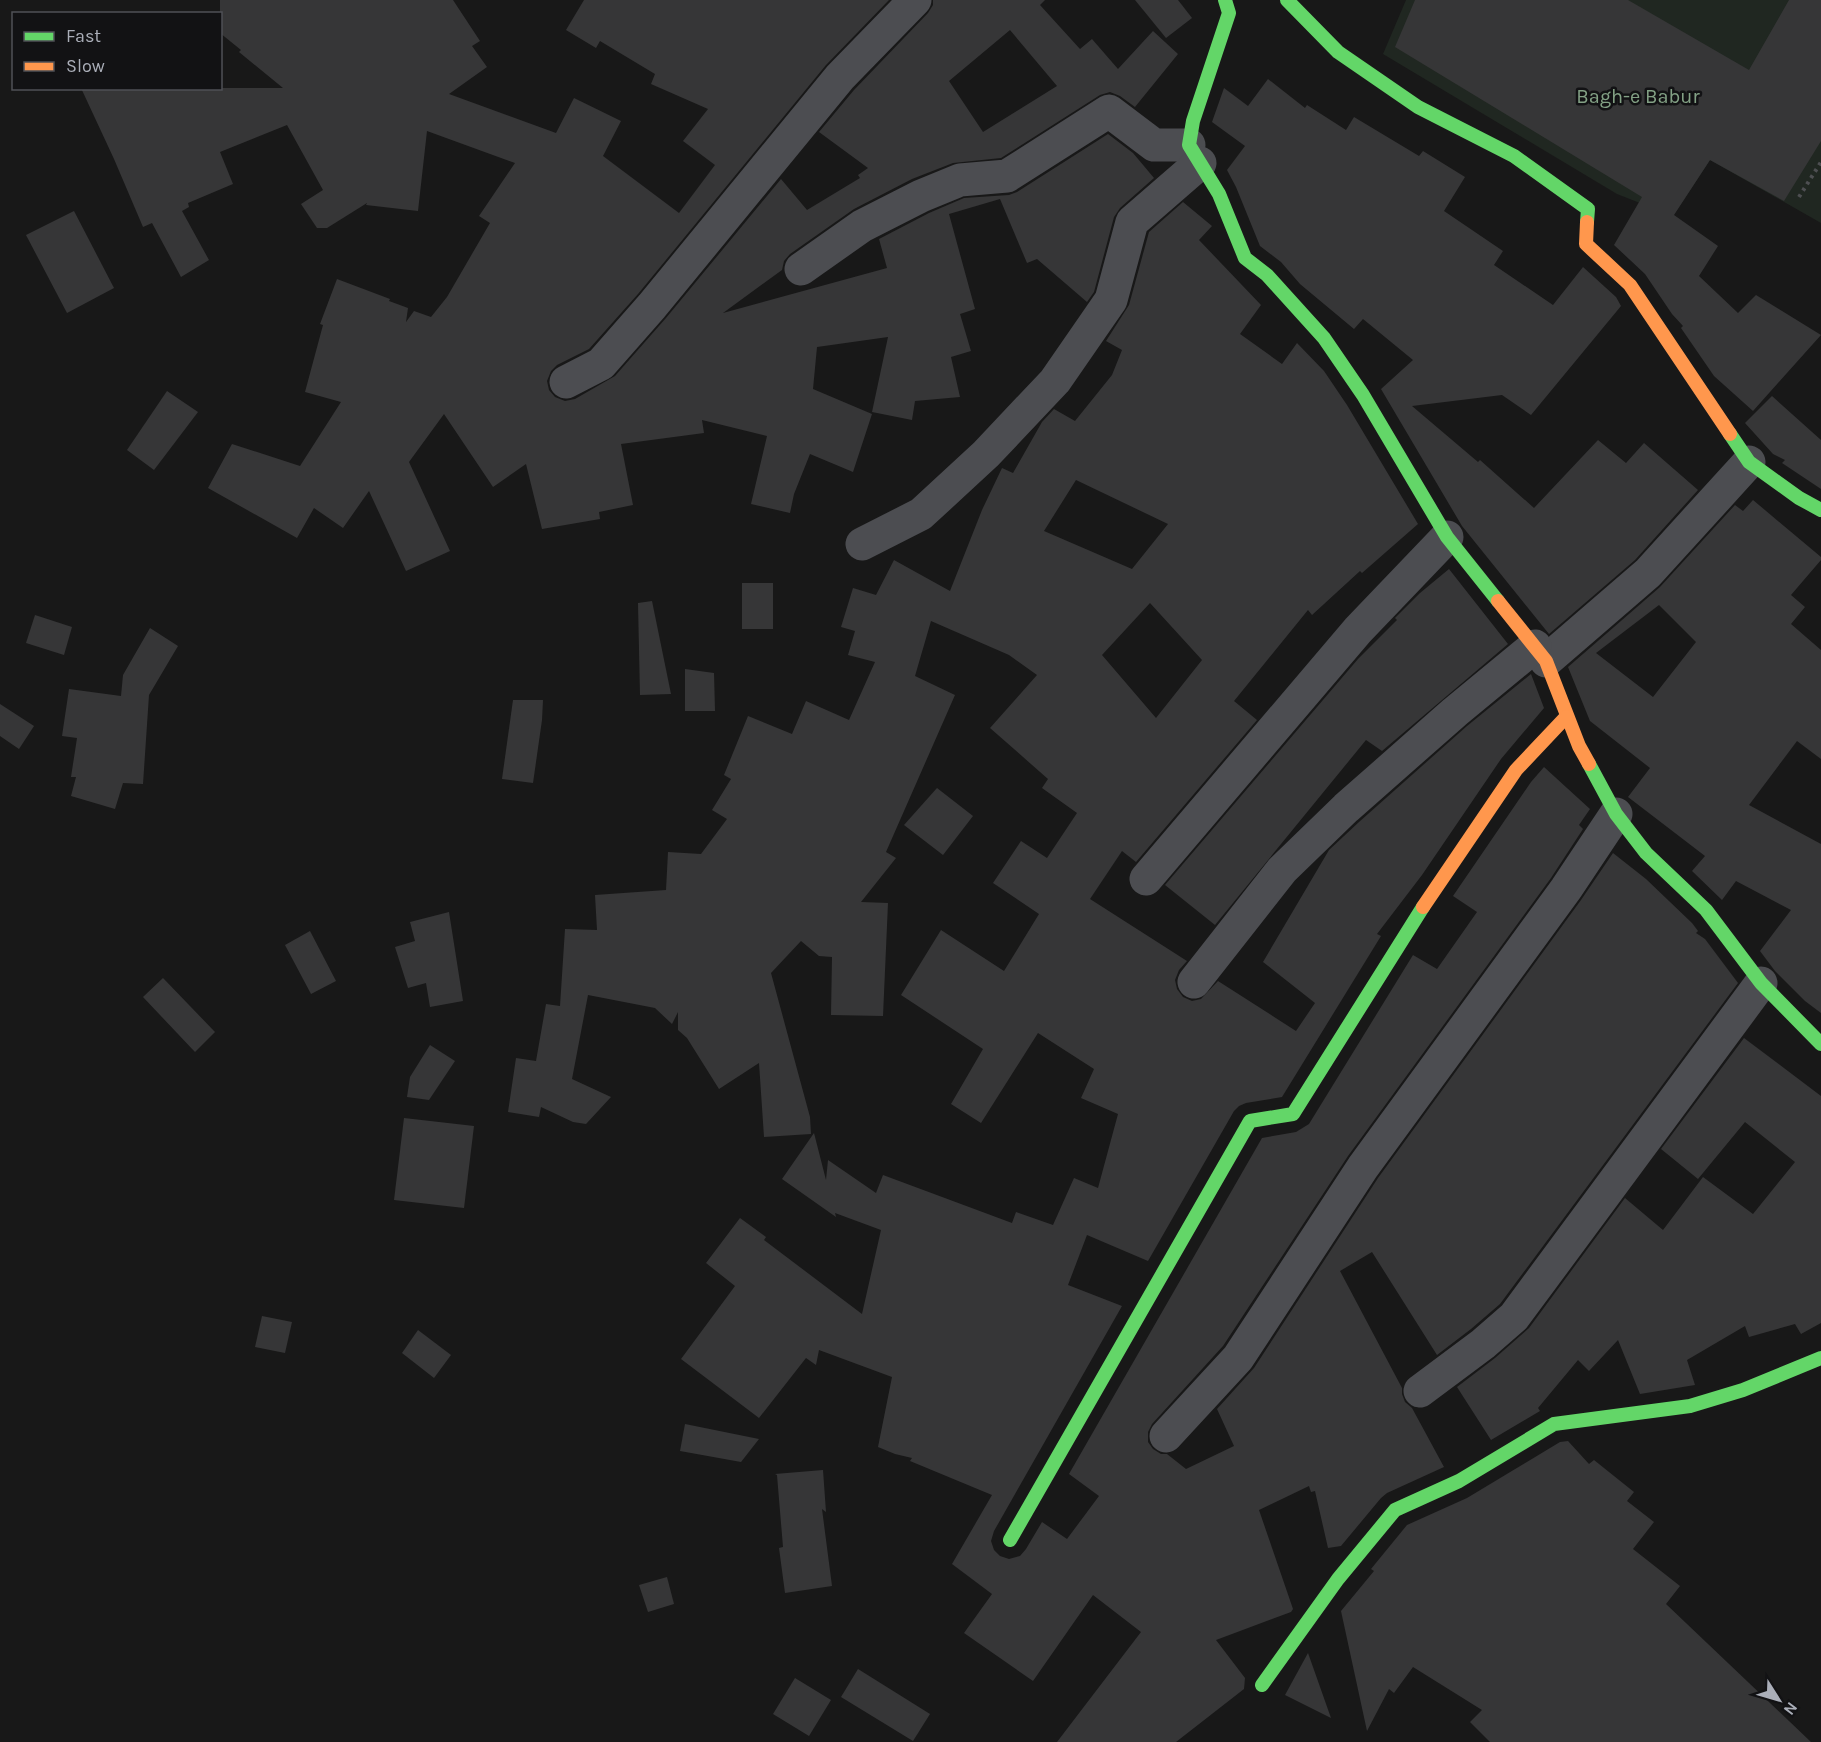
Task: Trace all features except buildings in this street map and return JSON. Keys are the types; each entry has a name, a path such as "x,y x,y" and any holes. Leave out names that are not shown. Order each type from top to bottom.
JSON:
{"street":[{"path":"566,382 601,364 652,306 840,77 915,0"},
{"path":"1225,0 1229,13 1193,121 1194,154 1219,194 1245,258 1268,274 1324,338 1363,396 1447,537 1541,653 1579,746 1616,814 1646,853 1706,910 1761,983 1821,1044"},
{"path":"1287,0 1338,52 1418,107 1514,156 1588,208 1586,244 1630,285 1749,462 1798,498 1821,510"},
{"path":"801,269 862,226 921,196 960,180 1007,176 1109,111 1154,145 1194,154"},
{"path":"862,544 921,514 986,453 1055,381 1111,300 1132,222 1194,154"},
{"path":"1194,982 1282,870 1363,793 1455,712 1541,653 1648,573 1749,462"},
{"path":"1146,879 1358,630 1447,537"},
{"path":"1010,1540 1250,1121 1293,1114 1409,927 1516,770 1566,717"},
{"path":"1166,1436 1238,1358 1363,1167 1546,917 1616,814"},
{"path":"1420,1391 1483,1344 1514,1317 1761,983"},
{"path":"1262,1685 1338,1579 1395,1510 1459,1481 1554,1424 1690,1406 1743,1390 1821,1358"}],"path":[{"path":"1799,197 1821,162"}],"green space":[{"name":"Bagh-e Babur","path":"1406,0 1821,0 1821,223 1710,160 1673,216 1617,194 1383,54"}],"traffic: fast":[{"path":"1225,0 1229,13 1193,121 1189,145 1219,194 1245,258 1267,275 1324,338 1363,395 1447,537 1498,601"},
{"path":"1287,0 1338,52 1418,107 1514,156 1588,209 1587,222"},
{"path":"1730,434 1749,462 1799,498 1821,510"},
{"path":"1589,764 1616,814 1646,853 1706,910 1761,983 1821,1044"},
{"path":"1010,1540 1250,1121 1293,1114 1423,907"},
{"path":"1262,1685 1338,1579 1395,1510 1459,1481 1554,1424 1690,1406 1743,1390 1821,1358"}],"traffic: slow":[{"path":"1587,222 1586,244 1630,285 1730,434"},
{"path":"1498,601 1546,661 1579,746 1589,764"},
{"path":"1423,907 1516,770 1566,717"}]}
